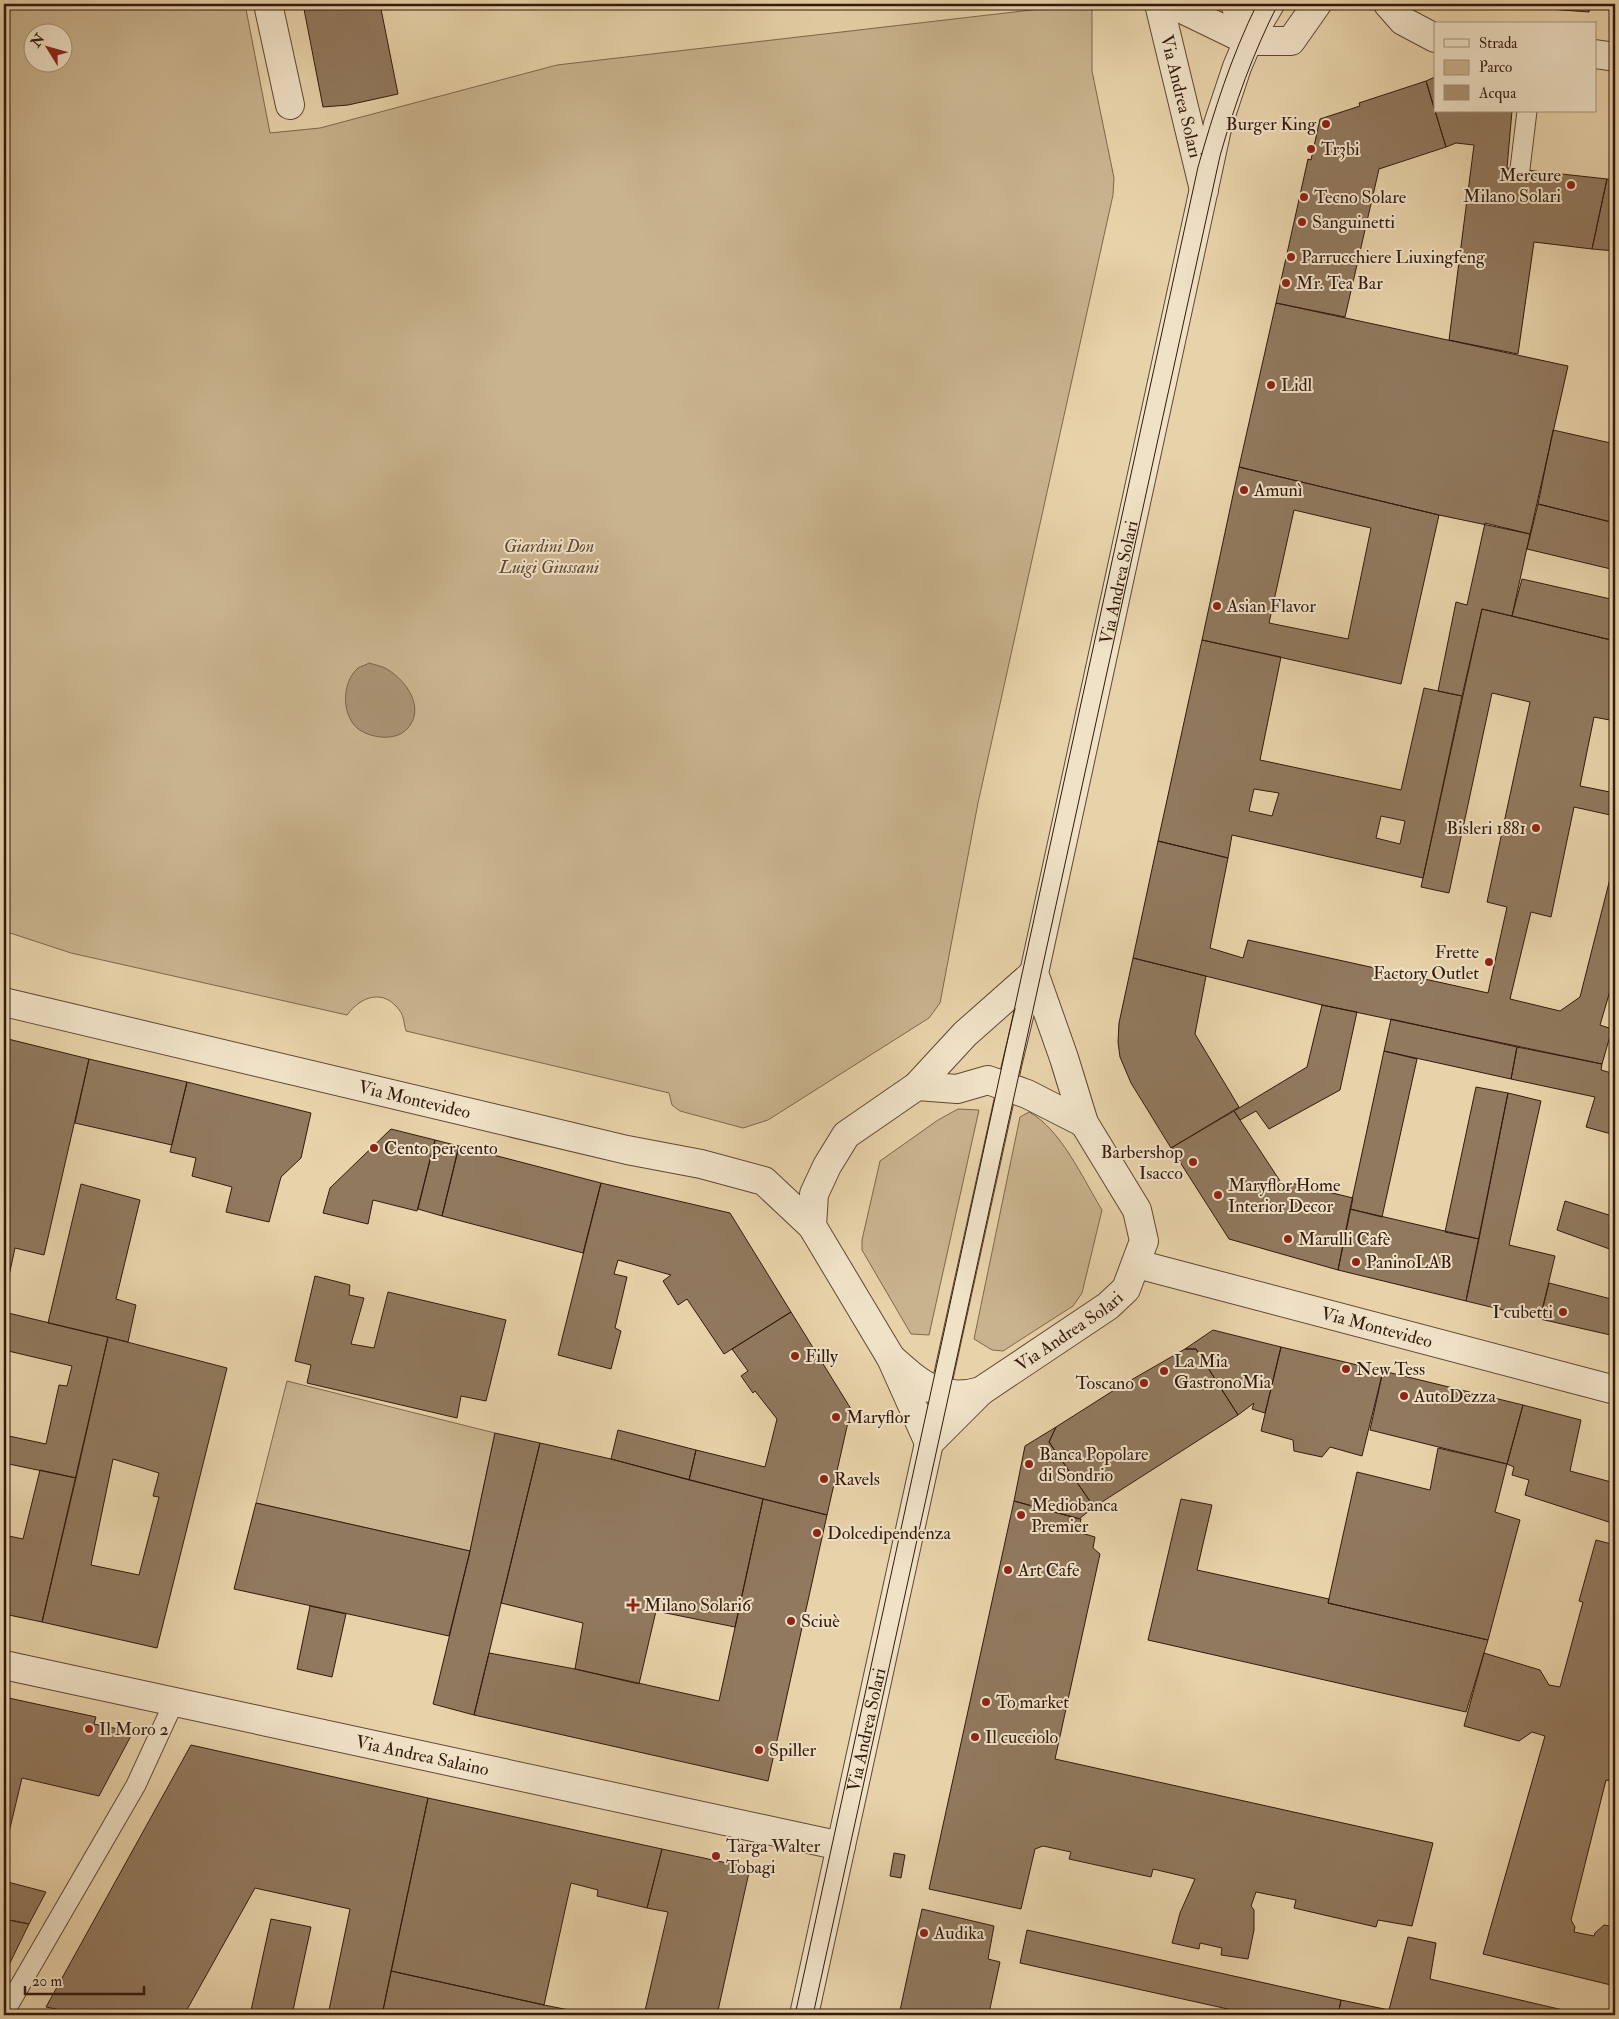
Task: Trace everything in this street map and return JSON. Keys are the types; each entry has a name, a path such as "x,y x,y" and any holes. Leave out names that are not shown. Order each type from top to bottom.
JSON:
{"street":[{"path":"268,4 290,105"},
{"name":"Via Andrea Solari","path":"1159,4 1204,190"},
{"name":"Via Andrea Solari","path":"1178,4 1184,10 1248,41 1291,41 1317,4"},
{"path":"1235,4 1248,41"},
{"name":"Via Andrea Solari","path":"804,2015 929,1443 981,1391 1108,1306 1126,1289 1137,1264 1144,1241 1137,1210 1084,1123 1064,1058 1034,973 1221,116 1237,67 1248,41 1270,4"},
{"path":"1388,4 1403,21 1434,37"},
{"path":"1596,54 1615,56"},
{"path":"812,1226 814,1194 827,1166 846,1135 917,1086 965,1034 1034,973"},
{"name":"Via Montevideo","path":"4,1002 618,1148 701,1164 764,1182 812,1226"},
{"path":"917,1086 957,1089 988,1080 1027,1094 1084,1123"},
{"name":"Via Andrea Solari","path":"812,1226 891,1358 929,1443"},
{"name":"Via Montevideo","path":"1137,1264 1615,1390"},
{"name":"Via Andrea Solari","path":"891,1358 917,1381 940,1392 964,1396 981,1391"},
{"name":"Via Andrea Salaino","path":"4,1665 840,1846"}],"lane":[{"path":"1520,169 1527,112"},
{"name":"Via Andrea Solari","path":"929,1443 1007,1086 1034,973"},
{"path":"4,2013 136,1785 174,1702"}],"green space":[{"name":"Giardini Don Luigi Giussani","path":"4,4 245,4 270,133 320,128 557,65 1083,4 1088,5 1092,9 1092,71 1114,178 1113,195 978,803 940,1003 929,1018 768,1120 743,1128 680,1111 672,1105 669,1093 406,1031 400,1011 387,999 380,997 366,999 347,1015 71,953 4,931"},
{"path":"958,1109 979,1110 929,1335 911,1334 862,1250 862,1240 880,1161 938,1120"},
{"path":"1029,1112 1041,1120 1061,1142 1102,1210 1082,1293 1073,1306 1003,1351 992,1350 974,1339 1020,1117"},
{"path":"287,1381 495,1433 470,1551 256,1503"}],"water":[{"path":"369,663 385,668 394,674 412,696 415,713 412,721 407,729 396,736 382,737 368,734 357,728 348,714 346,689 349,681 358,668"}],"building":[{"path":"303,4 380,4 398,94 348,105 323,107"},
{"path":"1488,4 1529,4 1529,8"},
{"path":"1548,4 1591,4 1589,12 1548,9"},
{"path":"1434,77 1434,108 1426,81"},
{"path":"1426,81 1446,147 1379,169 1345,317 1276,303 1308,159 1311,160 1320,119 1360,106 1359,103"},
{"path":"1435,112 1512,112 1507,168 1607,179 1592,249 1534,242 1518,354 1449,340 1474,145 1456,143 1446,147"},
{"path":"1607,179 1615,180 1615,251 1592,249"},
{"path":"1276,303 1568,366 1530,534 1439,515 1239,467"},
{"path":"1553,430 1615,444 1615,523 1538,504"},
{"path":"1239,467 1439,515 1401,684 1202,640","holes":["1294,510 1371,528 1348,639 1269,623"]},
{"path":"1538,504 1615,523 1615,570 1527,549"},
{"path":"1485,523 1530,534 1512,616 1482,609 1462,696 1438,691 1456,602 1467,605"},
{"path":"1522,579 1615,600 1615,641 1512,616"},
{"name":"Bisleri 1881","path":"1482,609 1615,641 1615,721 1594,717 1580,786 1615,793 1615,816 1574,807 1551,917 1531,912 1510,999 1560,1011 1580,997 1615,859 1615,974 1600,1025 1612,1029 1602,1064 1322,1005 1133,958 1158,841 1228,858 1210,948 1243,958 1248,940 1488,993 1507,907 1487,902 1530,702 1492,693 1449,893 1421,887"},
{"path":"1202,640 1281,657 1260,760 1401,790 1424,688 1462,696 1423,878 1232,835 1228,858 1158,841","holes":["1254,789 1279,793 1272,816 1249,811","1381,816 1405,821 1400,844 1376,838"]},
{"path":"1133,958 1206,976 1195,1034 1239,1107 1171,1148 1131,1083 1120,1057 1118,1042 1119,1023"},
{"path":"1322,1005 1357,1012 1340,1090 1269,1129 1256,1111 1240,1120 1234,1111 1307,1067"},
{"path":"1391,1019 1517,1047 1511,1079 1384,1051"},
{"path":"4,1038 89,1059 44,1255 15,1248 4,1299"},
{"path":"1517,1047 1602,1064 1601,1070 1615,1074 1615,1135 1586,1127 1595,1097 1511,1079"},
{"path":"1384,1051 1417,1059 1382,1217 1350,1209"},
{"path":"89,1059 187,1082 172,1145 75,1123"},
{"path":"187,1082 311,1113 301,1158 281,1177 269,1222 226,1212 232,1187 192,1176 196,1158 170,1152"},
{"path":"1476,1087 1508,1093 1479,1239 1445,1232"},
{"path":"1508,1093 1541,1101 1509,1245 1555,1256 1540,1319 1466,1301"},
{"path":"1234,1111 1284,1187 1291,1183 1353,1198 1338,1270 1229,1239 1171,1148"},
{"path":"391,1129 435,1140 417,1211 373,1200 368,1224 323,1213 330,1188"},
{"path":"435,1140 459,1146 442,1216 418,1209"},
{"path":"459,1146 601,1183 583,1253 442,1216"},
{"path":"601,1183 730,1213 791,1312 724,1354 687,1299 678,1305 663,1281 671,1275 618,1260 614,1274 627,1277 615,1328 621,1331 611,1369 558,1355"},
{"path":"81,1184 140,1200 116,1299 136,1305 128,1342 48,1323"},
{"path":"1565,1201 1615,1217 1615,1251 1557,1230"},
{"path":"1350,1209 1479,1239 1466,1301 1338,1270"},
{"path":"315,1276 350,1285 349,1295 364,1298 351,1344 374,1348 388,1292 506,1320 486,1401 461,1396 457,1418 307,1383 311,1365 295,1361"},
{"path":"1549,1283 1615,1300 1615,1336 1540,1319"},
{"path":"4,1312 108,1337 76,1478 4,1463 4,1435 46,1444 59,1385 67,1386 72,1366 4,1350"},
{"path":"791,1312 851,1409 827,1515 689,1480 696,1450 765,1467 777,1419 755,1391 753,1393 741,1376 748,1371 732,1349"},
{"path":"1213,1330 1281,1347 1265,1413 1252,1409 1254,1403 1238,1415 1196,1349 1185,1349"},
{"path":"108,1337 227,1368 157,1648 42,1622","holes":["113,1459 159,1473 153,1496 159,1497 139,1575 91,1565"]},
{"path":"1281,1347 1383,1371 1362,1456 1330,1447 1322,1457 1294,1451 1293,1440 1261,1431"},
{"path":"1185,1349 1196,1349 1238,1415 1094,1507 1049,1442 1056,1427 1119,1387"},
{"path":"1383,1371 1523,1405 1507,1464 1370,1430"},
{"path":"1523,1405 1581,1420 1570,1471 1615,1483 1615,1524 1525,1495 1529,1480 1512,1475 1514,1467 1507,1464"},
{"path":"1056,1427 1049,1442 1094,1507 1079,1519 1014,1501 1025,1446"},
{"path":"618,1430 696,1450 689,1480 611,1459"},
{"path":"495,1433 540,1443 474,1715 433,1704 470,1551"},
{"path":"540,1443 611,1459 763,1499 735,1627 656,1611 639,1684 575,1669 583,1623 501,1603"},
{"path":"1438,1448 1507,1464 1495,1512 1520,1520 1488,1640 1328,1603 1357,1472 1430,1490"},
{"path":"40,1470 76,1478 42,1622 4,1614 4,1535 23,1539"},
{"path":"763,1499 827,1515 768,1781 474,1715 489,1653 575,1669 719,1701"},
{"path":"1181,1499 1212,1505 1197,1570 1329,1599 1328,1603 1488,1640 1466,1712 1148,1640"},
{"path":"1014,1501 1081,1519 1078,1532 1095,1537 1093,1548 1100,1554 1055,1759 1433,1843 1412,1926 1378,1920 1376,1927 1294,1908 1296,1900 1256,1892 1251,1906 1254,1910 1254,1930 1248,1959 1221,1955 1222,1948 1200,1943 1199,1949 1172,1943 1180,1913 1195,1879 1153,1869 1151,1877 1069,1859 1071,1852 1043,1846 1035,1849 1021,1909 929,1889"},
{"path":"256,1503 470,1551 449,1636 234,1589"},
{"path":"1596,1540 1615,1545 1615,1782 1606,1780 1571,1920 1575,1927 1574,1932 1594,1936 1604,1925 1615,1927 1615,1986 1483,1954 1545,1736 1532,1732 1519,1741 1464,1726 1484,1653 1540,1670 1549,1685 1560,1687 1583,1602 1579,1601"},
{"path":"310,1606 346,1614 332,1677 297,1669"},
{"path":"4,1697 96,1717 94,1724 133,1732 99,1796 22,1778 4,1853"},
{"path":"191,1745 428,1798 382,2015 328,2015 350,1909 255,1888 184,2015 85,2015 46,2007"},
{"path":"428,1798 662,1849 647,1908 597,1896 598,1890 571,1883 544,2005 391,1971"},
{"path":"662,1849 750,1868 717,2015 644,2015 668,1912 647,1908"},
{"path":"894,1853 905,1855 901,1878 890,1876"},
{"path":"4,1881 46,1892 29,1924 4,1919"},
{"path":"922,1909 994,1926 988,1959 1000,1962 989,2013 977,2009 976,2015 899,2015"},
{"path":"4,1919 29,1924 4,1975"},
{"path":"271,1919 311,1927 292,2015 250,2015"},
{"path":"1027,1930 1341,2000 1338,2015 1255,2015 1020,1963"},
{"path":"1408,1937 1436,1943 1430,1979 1576,2013 1575,2015 1338,2015 1341,2000 1389,2010"},
{"path":"391,1971 544,2005 594,2015 382,2015"}],"tram line":[{"path":"795,2015 1198,167 1224,84 1257,4"},
{"path":"813,2015 1220,156 1245,78 1278,4"}],"place":[{"name":"Burger King","path":"1326,124"},
{"name":"Tr3bi","path":"1311,149"},
{"name":"Mercure Milano Solari","path":"1571,185"},
{"name":"Tecno Solare","path":"1304,197"},
{"name":"Sanguinetti","path":"1302,222"},
{"name":"Parrucchiere Liuxingfeng","path":"1291,257"},
{"name":"Mr. Tea Bar","path":"1286,283"},
{"name":"Lidl","path":"1271,385"},
{"name":"Amunì","path":"1244,490"},
{"name":"Asian Flavor","path":"1217,606"},
{"name":"Bisleri 1881","path":"1536,828"},
{"name":"Frette Factory Outlet","path":"1489,962"},
{"name":"Cento per cento","path":"374,1148"},
{"name":"Barbershop Isacco","path":"1193,1162"},
{"name":"Maryflor Home Interior Decor","path":"1218,1195"},
{"name":"Marulli Cafè","path":"1288,1239"},
{"name":"PaninoLAB","path":"1356,1262"},
{"name":"I cubetti","path":"1563,1312"},
{"name":"Filly","path":"795,1356"},
{"name":"New Tess","path":"1346,1369"},
{"name":"La Mia GastronoMia","path":"1164,1371"},
{"name":"Toscano","path":"1144,1383"},
{"name":"AutoDezza","path":"1404,1396"},
{"name":"Maryflor","path":"836,1417"},
{"name":"Banca Popolare di Sondrio","path":"1029,1464"},
{"name":"Ravels","path":"824,1479"},
{"name":"Mediobanca Premier","path":"1021,1515"},
{"name":"Dolcedipendenza","path":"817,1533"},
{"name":"Art Cafe","path":"1008,1570"},
{"name":"Milano Solari6","path":"633,1605"},
{"name":"Sciuè","path":"791,1621"},
{"name":"To market","path":"986,1702"},
{"name":"Il Moro 2","path":"89,1729"},
{"name":"Il cucciolo","path":"975,1737"},
{"name":"Spiller","path":"759,1750"},
{"name":"Targa Walter Tobagi","path":"716,1856"},
{"name":"Audika","path":"924,1933"}]}
